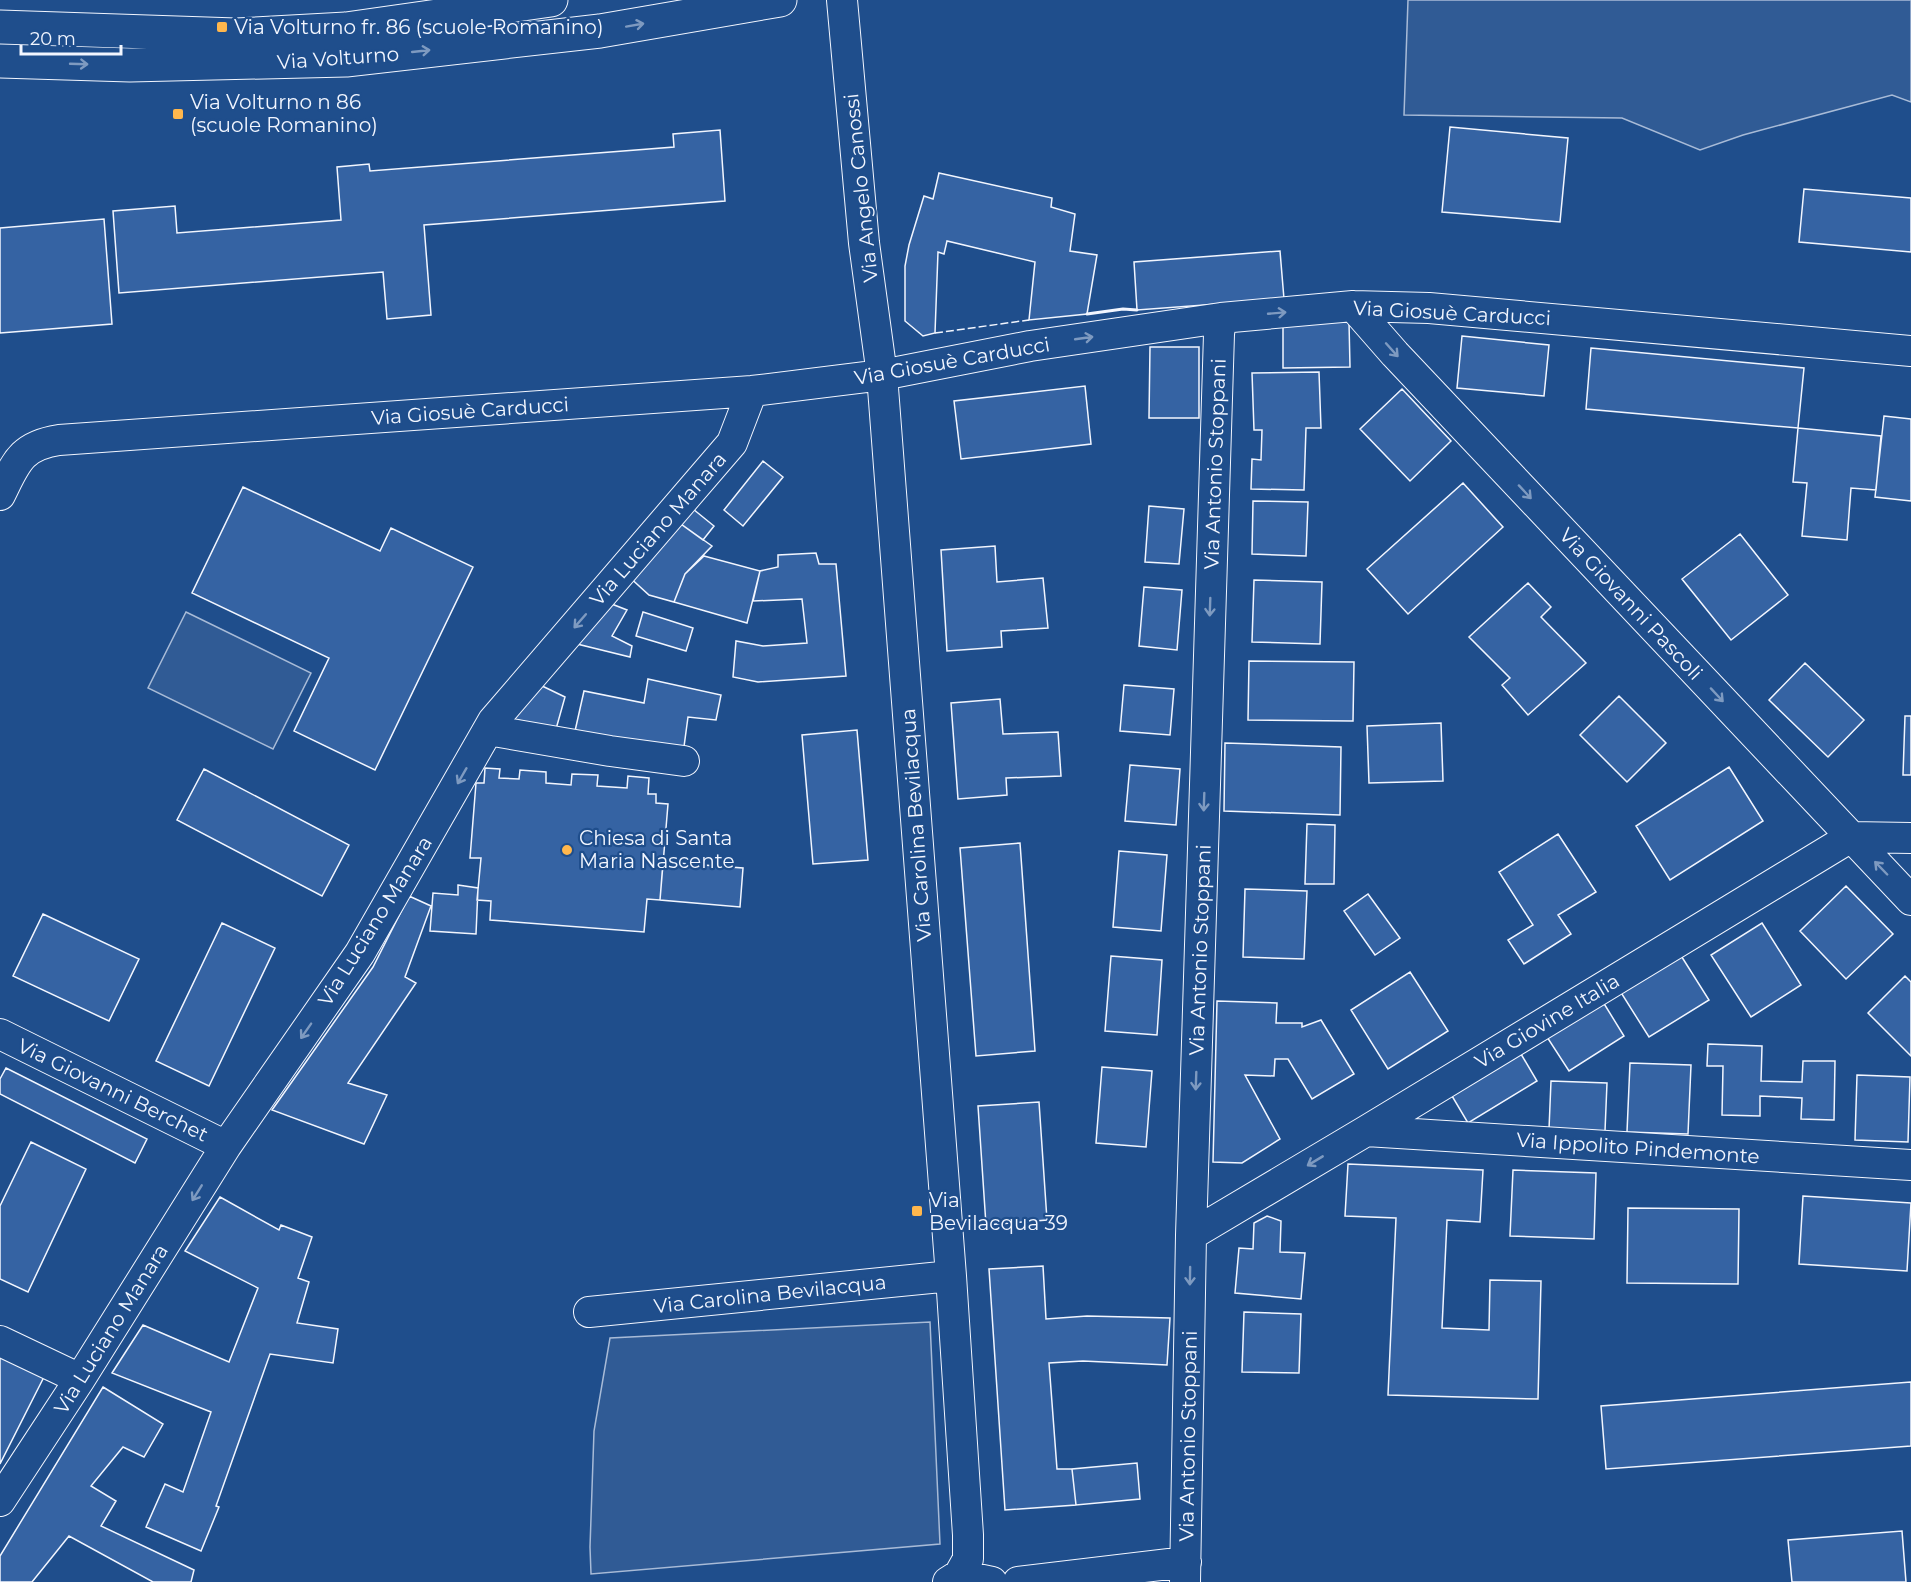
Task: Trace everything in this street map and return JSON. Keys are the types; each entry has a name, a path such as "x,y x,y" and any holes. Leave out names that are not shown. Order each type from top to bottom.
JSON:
{"street":[{"name":"Via Volturno","path":"0,27 236,35 346,29 550,0"},
{"name":"Via Volturno","path":"0,61 130,65 346,60 600,31 780,0"},
{"name":"Via Angelo Canossi","path":"842,0 864,243 882,375"},
{"name":"Via Giosuè Carducci","path":"8,456 43,442 58,440 752,391 882,375 1030,346 1221,318 1353,306 1429,308 1911,351"},
{"name":"Via Giovanni Pascoli","path":"1353,306 1403,362 1911,900"},
{"name":"Via Antonio Stoppani","path":"1186,1572 1191,1235 1221,318"},
{"name":"Via Carolina Bevilacqua","path":"882,375 951,1275 968,1535 968,1559 953,1578"},
{"name":"Via Luciano Manara","path":"0,1501 80,1379 226,1146 360,953 493,721 732,443 752,391"},
{"path":"0,495 8,456"},
{"path":"489,730 609,751 684,761"},
{"path":"1851,837 1911,838"},
{"name":"Via Giovine Italia","path":"1191,1235 1851,837"},
{"name":"Via Giovanni Berchet","path":"0,1034 226,1146"},
{"name":"Via Ippolito Pindemonte","path":"1366,1131 1911,1165"},
{"name":"Via Carolina Bevilacqua","path":"589,1312 951,1275"},
{"path":"0,1341 80,1379"},
{"path":"1018,1582 1186,1572"},
{"path":"953,1578 992,1582"}],"shaded area":[{"path":"1408,0 1911,0 1911,102 1892,95 1743,135 1700,150 1622,118 1404,115"},
{"path":"186,612 311,673 273,749 148,688"},
{"path":"930,1322 940,1544 591,1574 594,1431 610,1338"}],"building":[{"path":"1450,127 1568,138 1560,222 1442,212"},
{"path":"720,130 725,201 424,225 431,315 387,319 383,272 119,293 113,211 175,206 177,233 341,220 337,167 369,164 370,171 674,147 673,134"},
{"path":"939,173 1052,198 1051,207 1075,214 1070,251 1097,255 1087,314 1029,320 1035,262 947,241 944,254 938,252 935,333 923,336 905,321 905,266 909,245 924,196 933,199"},
{"path":"1804,189 1911,198 1911,252 1799,242"},
{"path":"104,219 112,324 0,333 0,228"},
{"path":"1280,251 1284,299 1137,310 1134,262"},
{"path":"1349,322 1350,367 1283,368 1283,323"},
{"path":"1462,336 1549,345 1544,396 1457,388"},
{"path":"1150,347 1199,347 1199,418 1149,418"},
{"path":"1591,348 1804,368 1798,428 1586,409"},
{"path":"1319,372 1321,428 1306,428 1304,490 1251,489 1252,459 1261,460 1262,430 1254,430 1252,373"},
{"path":"1085,386 1091,444 961,459 954,401"},
{"path":"1402,389 1451,441 1410,481 1360,429"},
{"path":"1884,416 1911,419 1911,501 1875,497"},
{"path":"1798,428 1881,436 1876,490 1851,488 1847,540 1802,536 1807,483 1793,482"},
{"path":"763,461 783,477 743,526 724,510"},
{"path":"1463,483 1503,527 1408,614 1367,569"},
{"path":"243,487 380,551 391,528 473,567 375,770 294,731 329,658 192,593"},
{"path":"1253,501 1308,502 1306,556 1252,554"},
{"path":"1149,506 1184,509 1179,564 1145,562"},
{"path":"693,509 714,526 703,540 681,524"},
{"path":"674,519 712,546 685,574 674,602 649,595 627,575"},
{"path":"1740,534 1788,595 1731,640 1682,579"},
{"path":"995,546 997,582 1043,578 1048,628 1001,631 1002,647 947,651 941,550"},
{"path":"816,553 819,564 836,564 846,676 758,682 733,677 736,641 763,646 807,643 802,599 753,601 760,571 778,567 778,555"},
{"path":"704,556 760,571 747,623 674,602 685,574"},
{"path":"1254,580 1322,582 1320,644 1252,642"},
{"path":"1528,583 1551,607 1541,617 1586,663 1528,715 1502,685 1510,678 1469,637"},
{"path":"1144,587 1182,590 1177,650 1139,646"},
{"path":"604,601 627,610 612,636 632,646 630,657 569,642"},
{"path":"643,612 693,628 686,651 636,636"},
{"path":"1249,661 1354,662 1353,721 1248,720"},
{"path":"1805,663 1864,720 1828,757 1769,700"},
{"path":"648,679 721,695 716,720 688,717 683,754 575,731 584,691 644,703"},
{"path":"538,684 565,697 556,729 509,718"},
{"path":"1124,685 1174,689 1170,735 1120,731"},
{"path":"1619,696 1666,743 1627,782 1580,735"},
{"path":"1000,699 1003,734 1058,732 1061,776 1006,778 1007,795 958,799 951,703"},
{"path":"1905,716 1911,716 1911,775 1903,775"},
{"path":"1441,723 1443,781 1369,783 1367,726"},
{"path":"857,730 868,860 813,864 802,735"},
{"path":"1225,743 1341,747 1340,815 1224,811"},
{"path":"1130,765 1180,769 1176,825 1125,821"},
{"path":"1729,767 1763,821 1670,880 1636,826"},
{"name":"Chiesa di Santa Maria Nascente","path":"485,768 500,769 499,778 519,779 520,770 546,772 546,783 571,785 572,774 598,775 597,786 627,788 628,776 649,778 648,794 656,794 656,803 668,804 660,900 647,899 644,932 490,920 491,901 477,900 481,858 470,858 476,783 484,783"},
{"path":"204,769 349,845 322,896 177,820"},
{"path":"1307,824 1335,825 1334,884 1305,884"},
{"path":"1558,834 1596,892 1558,915 1571,934 1524,964 1508,940 1533,925 1499,872"},
{"path":"1020,843 1035,1051 976,1056 960,848"},
{"path":"1119,851 1167,855 1161,931 1113,927"},
{"path":"663,862 743,868 740,907 660,900"},
{"path":"458,885 478,888 476,934 430,931 433,893 458,895"},
{"path":"1846,886 1893,934 1846,979 1800,931"},
{"path":"1245,889 1307,891 1304,959 1243,957"},
{"path":"1368,894 1400,938 1375,955 1344,911"},
{"path":"409,896 431,906 405,977 416,983 348,1083 387,1095 364,1144 272,1110 373,967"},
{"path":"43,914 139,959 109,1021 13,976"},
{"path":"222,923 275,948 209,1086 156,1061"},
{"path":"1762,923 1801,985 1751,1017 1711,955"},
{"path":"1680,954 1709,1000 1649,1037 1620,991"},
{"path":"1111,956 1162,960 1157,1035 1105,1031"},
{"path":"1410,972 1448,1031 1388,1069 1351,1010"},
{"path":"1905,976 1911,982 1911,1056 1868,1013"},
{"path":"1217,1001 1277,1003 1276,1023 1302,1023 1302,1027 1321,1020 1354,1074 1312,1099 1288,1059 1275,1059 1274,1076 1245,1075 1280,1139 1242,1163 1213,1162"},
{"path":"1603,1002 1624,1036 1569,1071 1547,1037"},
{"path":"1708,1044 1762,1046 1761,1081 1802,1082 1803,1061 1835,1061 1834,1120 1801,1119 1802,1098 1760,1096 1760,1116 1722,1115 1723,1066 1707,1066"},
{"path":"1521,1054 1537,1081 1468,1123 1452,1096"},
{"path":"1630,1063 1691,1065 1688,1134 1627,1132"},
{"path":"1102,1067 1152,1071 1146,1147 1096,1143"},
{"path":"6,1068 147,1139 135,1163 0,1094 0,1079"},
{"path":"1857,1075 1910,1077 1908,1142 1855,1140"},
{"path":"1551,1081 1607,1083 1605,1131 1549,1129"},
{"path":"1039,1102 1047,1220 986,1225 978,1106"},
{"path":"31,1142 86,1169 28,1292 0,1279 0,1206"},
{"path":"1348,1164 1483,1170 1480,1222 1447,1220 1442,1328 1489,1330 1490,1280 1541,1281 1538,1399 1388,1395 1396,1218 1345,1216"},
{"path":"1513,1170 1596,1173 1594,1239 1510,1236"},
{"path":"1803,1196 1911,1203 1907,1271 1799,1264"},
{"path":"220,1197 279,1230 281,1225 312,1237 298,1278 309,1282 297,1323 338,1329 333,1363 270,1354 216,1506 219,1507 201,1551 146,1527 165,1484 183,1492 211,1412 112,1373 143,1325 229,1362 258,1288 185,1251"},
{"path":"1628,1208 1739,1209 1738,1284 1627,1283"},
{"path":"1267,1216 1281,1221 1280,1252 1305,1253 1301,1299 1235,1293 1239,1248 1253,1249 1254,1223"},
{"path":"1043,1266 1046,1319 1087,1316 1170,1318 1167,1365 1083,1361 1049,1363 1057,1469 1072,1469 1076,1505 1005,1510 989,1269"},
{"path":"1244,1312 1301,1314 1299,1373 1242,1372"},
{"path":"0,1354 47,1371 0,1464"},
{"path":"1911,1382 1911,1446 1606,1469 1601,1406"},
{"path":"103,1387 163,1424 144,1457 123,1447 91,1486 116,1501 101,1526 194,1570 191,1582 153,1582 69,1536 32,1582 0,1582 0,1556"},
{"path":"1137,1463 1140,1499 1076,1505 1072,1469"},
{"path":"1902,1531 1906,1582 1792,1582 1788,1540"}],"fence":[{"path":"935,333 1029,320"}],"wall":[{"path":"1087,314 1123,309 1137,310"}],"place":[{"name":"Via Volturno fr. 86 (scuole Romanino)","path":"222,27"},
{"name":"Via Volturno n 86 (scuole Romanino)","path":"178,114"},
{"name":"Chiesa di Santa Maria Nascente","path":"567,850"},
{"name":"Via Bevilacqua 39","path":"917,1211"}]}
